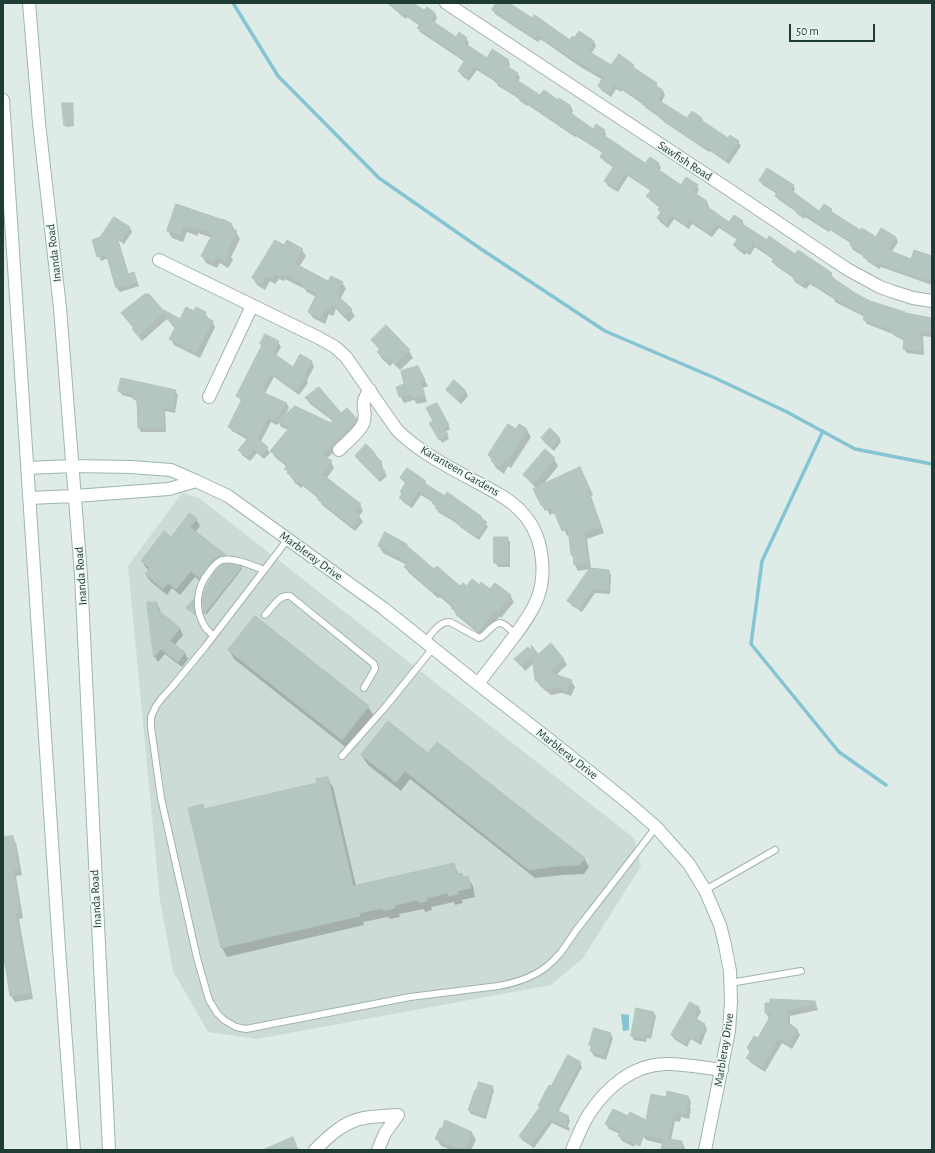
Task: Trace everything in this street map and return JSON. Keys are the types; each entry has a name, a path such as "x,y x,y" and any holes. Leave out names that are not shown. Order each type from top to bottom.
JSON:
{"street":[{"name":"Inanda Road","path":"29,3 39,123 60,308 81,575 109,1150"},
{"name":"Sawfish Road","path":"446,3 847,269 880,287 913,298 932,301"},
{"path":"3,100 59,948 74,1150"},
{"name":"Karanteen Gardens","path":"159,260 319,338 334,347 346,357 397,430 408,440 426,453 510,501 521,511 531,525 538,541 542,557 543,577 541,589 528,619 478,684"},
{"path":"209,396 252,306"},
{"path":"339,450 360,429 364,422 364,400 370,390"},
{"name":"Marbleray Drive","path":"27,468 73,466 131,467 171,470 228,496 383,608 626,801 656,827 688,864 705,890 720,925 730,971 731,1002 729,1031 705,1150"},
{"path":"29,498 169,489 196,481"},
{"path":"572,1150 588,1115 600,1099 612,1086 634,1071 655,1064 666,1063 722,1070"},
{"path":"315,1150 345,1124 363,1118 398,1114 385,1132 378,1150"}],"lane":[{"path":"288,539 213,636 162,698 151,717 151,727 161,798 197,958 209,1000 220,1017 236,1027 246,1029 410,997 498,986 524,979 546,967 559,956 577,929 656,827"},
{"path":"213,636 205,627 198,601 200,587 205,577 215,565 222,560 247,563 264,570"},
{"path":"265,615 282,597 287,595 290,596 374,664 375,669 364,688"},
{"path":"342,756 429,645 440,625 450,622 479,638 499,623 503,624 516,634"},
{"path":"705,890 775,850"},
{"path":"730,983 801,971"}],"shaded area":[{"path":"182,493 199,498 634,838 641,866 583,958 551,985 257,1039 208,1032 173,971 160,900 128,566"}],"water":[{"path":"621,1014 629,1015 629,1030 623,1031"}],"building":[{"path":"388,3 413,3 424,10 427,7 435,13 431,20 456,37 459,32 467,38 464,43 487,58 492,49 509,60 505,65 518,73 515,79 540,95 544,90 558,100 559,98 571,106 568,111 593,129 596,124 605,130 602,134 645,163 650,157 659,163 656,168 681,185 686,177 698,185 693,192 707,201 705,205 729,222 734,215 743,221 741,223 767,240 769,236 795,254 798,250 832,273 830,276 870,301 905,313 932,318 932,333 921,332 922,351 903,349 904,338 891,332 892,330 863,320 865,315 832,297 833,296 807,280 803,285 792,277 793,275 772,262 774,258 753,243 747,252 744,249 743,251 733,245 738,238 716,224 710,233 689,220 686,225 672,215 666,224 657,218 661,212 658,210 660,206 646,196 651,190 626,173 616,188 604,181 614,166 600,157 603,151 573,134 525,101 515,96 516,95 494,81 496,80 474,66 467,77 458,71 465,60 417,28 420,24 404,14 403,16"},
{"path":"496,3 509,3 532,18 534,15 570,40 572,36 574,38 579,31 594,41 588,51 611,65 619,54 634,65 633,67 657,83 655,86 663,90 658,100 687,118 692,111 702,118 701,120 728,138 730,135 739,141 726,160 660,118 661,116 642,104 643,102 619,86 618,88 614,85 608,93 598,86 603,77 570,57 540,36 539,37 537,35 535,38 492,10"},
{"path":"62,103 73,103 73,125 64,125"},
{"path":"767,168 794,185 791,189 792,191 819,211 824,204 832,209 830,211 860,230 862,228 876,237 881,228 896,237 888,250 911,259 914,250 932,256 932,282 878,263 877,265 863,257 864,255 850,245 852,242 803,213 801,216 793,208 775,196 777,192 759,181"},
{"path":"176,204 223,219 232,224 230,228 237,231 227,251 229,252 225,261 216,257 213,262 201,256 213,233 195,227 194,229 183,226 180,235 167,231"},
{"path":"114,217 130,227 122,240 117,237 128,274 134,272 137,282 116,288 106,254 97,257 92,240 100,237"},
{"path":"275,240 284,245 287,240 303,249 294,263 328,281 331,276 343,282 336,294 352,309 345,316 332,304 329,310 326,308 321,318 308,312 317,293 302,286 303,284 282,273 280,276 275,273 272,279 266,276 261,284 252,278"},
{"path":"145,294 149,294 162,309 180,319 186,307 194,311 196,307 206,312 204,316 213,321 196,353 169,339 175,328 163,313 138,336 132,329 134,328 121,313"},
{"path":"386,325 410,350 395,364 389,357 386,360 377,352 380,349 371,340"},
{"path":"265,334 279,341 273,353 293,367 300,354 312,361 304,375 306,377 296,391 271,373 262,390 265,391 264,393 287,403 275,420 268,417 258,439 268,447 261,455 254,449 247,457 238,450 249,437 228,427 242,399 236,396 262,345 260,344"},
{"path":"418,366 425,380 420,381 424,395 412,398 411,393 399,397 396,387 404,384 401,371"},
{"path":"121,378 176,390 173,409 163,407 164,428 138,428 137,400 133,399 134,395 118,391"},
{"path":"454,380 466,391 458,400 446,390"},
{"path":"319,387 341,413 347,408 357,419 347,432 322,454 332,461 322,474 361,504 355,511 360,515 352,526 317,499 319,497 299,481 298,482 291,477 287,473 288,471 284,469 288,465 270,451 290,427 277,421 295,406 331,423 333,419 305,398"},
{"path":"437,403 449,425 444,428 448,435 439,440 429,423 433,421 426,408"},
{"path":"508,424 516,429 519,424 527,429 507,462 504,460 500,467 491,461 492,458 488,455"},
{"path":"550,428 559,437 551,447 541,438"},
{"path":"366,444 382,462 379,464 385,471 378,479 355,456"},
{"path":"545,449 555,458 534,484 523,475"},
{"path":"580,467 590,489 588,490 601,527 584,533 588,564 574,565 573,555 571,555 568,529 562,531 552,507 546,510 543,505 541,505 533,489"},
{"path":"407,468 426,481 424,483 445,496 447,492 481,516 480,518 487,522 477,537 456,523 457,521 435,508 436,506 432,503 434,501 419,491 409,504 399,498 402,494 400,492 406,482 400,478"},
{"path":"190,513 197,519 190,527 226,555 220,556 213,560 200,578 191,571 176,589 168,583 163,589 145,574 150,568 141,561 164,531 171,537"},
{"path":"385,532 407,544 406,545 434,569 437,566 460,586 463,583 467,586 472,579 480,585 481,582 490,589 495,583 511,595 498,612 496,610 479,631 451,608 453,606 436,591 434,593 404,567 408,562 378,546"},
{"path":"494,537 508,537 508,563 494,563"},
{"path":"223,564 232,564 242,567 204,614 202,599 206,587 216,570"},
{"path":"590,568 609,570 608,590 593,589 579,609 567,601"},
{"path":"194,599 194,607 195,615 186,608"},
{"path":"147,602 157,602 159,611 180,628 170,641 185,652 178,662 161,649 154,657"},
{"path":"255,616 369,706 342,740 228,650"},
{"path":"551,643 564,659 549,672 572,680 567,691 558,687 547,689 535,680 532,656 521,666 514,659 528,647 532,651 531,645 538,654"},
{"path":"388,721 428,753 437,742 585,858 579,865 529,870 405,771 396,782 361,755"},
{"path":"328,777 353,886 454,863 457,874 462,873 463,877 468,876 471,888 457,891 458,894 449,896 448,893 427,898 427,901 419,903 418,900 395,905 395,908 384,911 383,908 359,913 360,916 221,948 188,808 203,804 204,809 317,783 316,779"},
{"path":"13,836 19,869 13,870 20,912 16,913 30,993 10,996 3,951 3,837"},
{"path":"770,999 815,1001 816,1004 787,1010 787,1022 797,1029 789,1043 779,1038 762,1067 746,1058 751,1051 747,1048 754,1036 758,1038 772,1013 765,1013 765,1003 770,1003"},
{"path":"690,1002 699,1007 693,1017 705,1024 699,1041 689,1036 685,1043 671,1035"},
{"path":"636,1008 654,1012 650,1035 645,1034 644,1039 631,1036"},
{"path":"594,1028 611,1033 604,1056 590,1051 592,1046 589,1045"},
{"path":"568,1055 581,1062 556,1110 569,1116 566,1122 568,1124 566,1127 550,1119 531,1145 519,1136 540,1107 538,1106 549,1085 551,1086"},
{"path":"479,1082 493,1086 484,1116 468,1110"},
{"path":"667,1091 688,1096 686,1114 678,1112 677,1117 673,1116 668,1139 682,1141 681,1150 661,1150 663,1139 644,1135 640,1146 618,1136 620,1131 605,1124 613,1109 628,1116 630,1112 646,1120 651,1094 666,1097"},
{"path":"445,1120 472,1132 465,1150 435,1139"},
{"path":"293,1137 298,1150 263,1150"}],"waterway":[{"path":"233,3 278,76 379,178 481,249 605,331 715,378 787,412 855,449 932,464"},
{"path":"823,431 762,561 751,644 839,752 886,785"}]}
